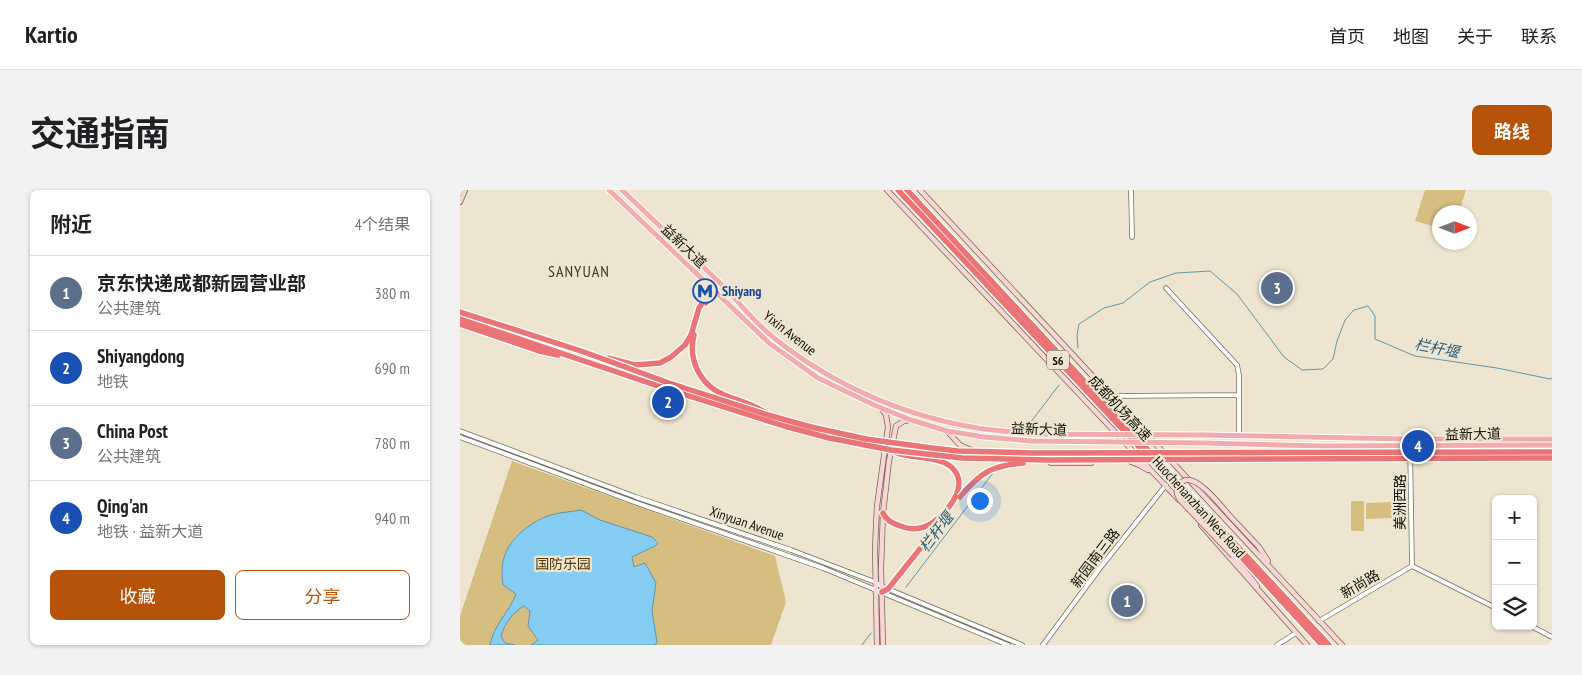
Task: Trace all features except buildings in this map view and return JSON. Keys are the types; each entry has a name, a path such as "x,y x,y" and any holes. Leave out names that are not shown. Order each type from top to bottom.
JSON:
{"highway":[{"name":"成都机场高速","path":"898,190 1329,645"},
{"name":"成都机场高速","path":"907,190 1322,645"},
{"path":"714,290 702,309 692,336 694,362 704,381 717,392 760,409 768,415"},
{"path":"460,312 768,415 866,439 958,451 1033,453 1552,452"},
{"path":"460,318 581,360 784,426 829,438 891,450 962,458 1049,460 1552,458"},
{"path":"460,324 539,351 581,360"},
{"path":"584,352 635,365 660,363 679,351 692,336"},
{"path":"882,589 959,496 959,479 950,465 941,461 899,455 891,450"},
{"path":"883,513 889,521 902,527 921,528 939,518 975,480 993,468 1049,460"},
{"path":"1303,617 1334,645"}],"main road":[{"path":"460,202 465,190"},
{"name":"益新大道","path":"609,190 769,343 818,378 881,408 911,420 947,430 984,437 1032,441 1411,446 1552,445"},
{"name":"Yixin Avenue","path":"622,190 723,286 773,338 822,372 856,390 903,409 953,424 984,429"},
{"name":"Huochenanzhan West Road","path":"887,190 1098,416 1166,485 1307,645"},
{"path":"920,190 1342,645"},
{"path":"881,408 886,415 888,428 877,506 875,582 882,589"},
{"path":"882,645 883,513 893,435 896,426 904,421 911,420"},
{"name":"益新大道","path":"984,429 1031,434 1552,440"},
{"path":"947,430 960,445 985,457 1012,462 1072,463 1130,461 1156,475"},
{"path":"1261,594 1254,580 1177,493 1177,487 1182,481 1196,481 1259,547 1276,572"},
{"path":"877,645 882,589"}],"street":[{"path":"1131,190 1132,237"},
{"path":"1166,288 1237,365 1239,375 1239,436"},
{"path":"1111,396 1238,395"},
{"name":"Xinyuan Avenue","path":"460,431 636,497 791,550 875,582"},
{"name":"Xinyuan Avenue","path":"460,437 634,502 882,589 1022,645"},
{"name":"美洲西路","path":"1408,439 1411,446 1412,566"},
{"name":"新园南三路","path":"1043,645 1100,568 1166,485"},
{"path":"1412,566 1492,606"},
{"name":"新尚路","path":"1319,621 1412,566"},
{"name":"Xinyuan Avenue","path":"882,589 1008,645"},
{"path":"1537,629 1552,637"},
{"path":"1276,645 1296,633"}],"green space":[{"path":"1425,190 1466,190 1461,205 1432,205 1432,226 1415,221"},
{"name":"国防乐园","path":"512,461 775,556 786,602 771,645 460,645 460,616"},
{"path":"1351,501 1364,501 1364,531 1351,531"},
{"path":"1392,502 1392,518 1366,519 1366,503"}],"water":[{"path":"581,510 600,520 652,537 658,543 632,557 634,567 645,563 656,583 652,611 657,642 655,645 531,645 538,640 528,626 530,611 524,606 510,619 501,636 505,643 515,645 490,645 498,625 516,594 503,585 503,561 511,544 522,531 536,521 555,514"}],"waterway":[{"name":"栏杆堰","path":"1078,348 1077,335 1079,324 1104,308 1123,303 1150,282 1176,273 1210,271 1237,294 1284,357 1302,370 1323,369 1333,359 1345,320 1354,310 1368,306 1375,316 1375,339 1415,356 1552,378"},
{"name":"栏杆堰","path":"1027,427 1059,385"},
{"name":"栏杆堰","path":"906,587 993,473"},
{"name":"栏杆堰","path":"862,645 871,633"}],"place":[{"name":"China Post","path":"1277,288"},
{"name":"Shiyang","path":"705,291"},
{"name":"Shiyangdong","path":"668,402"},
{"name":"Qing'an","path":"1418,446"},
{"name":"京东快递成都新园营业部","path":"1127,601"}],"district":[{"name":"SANYUAN","path":"579,271"}]}
